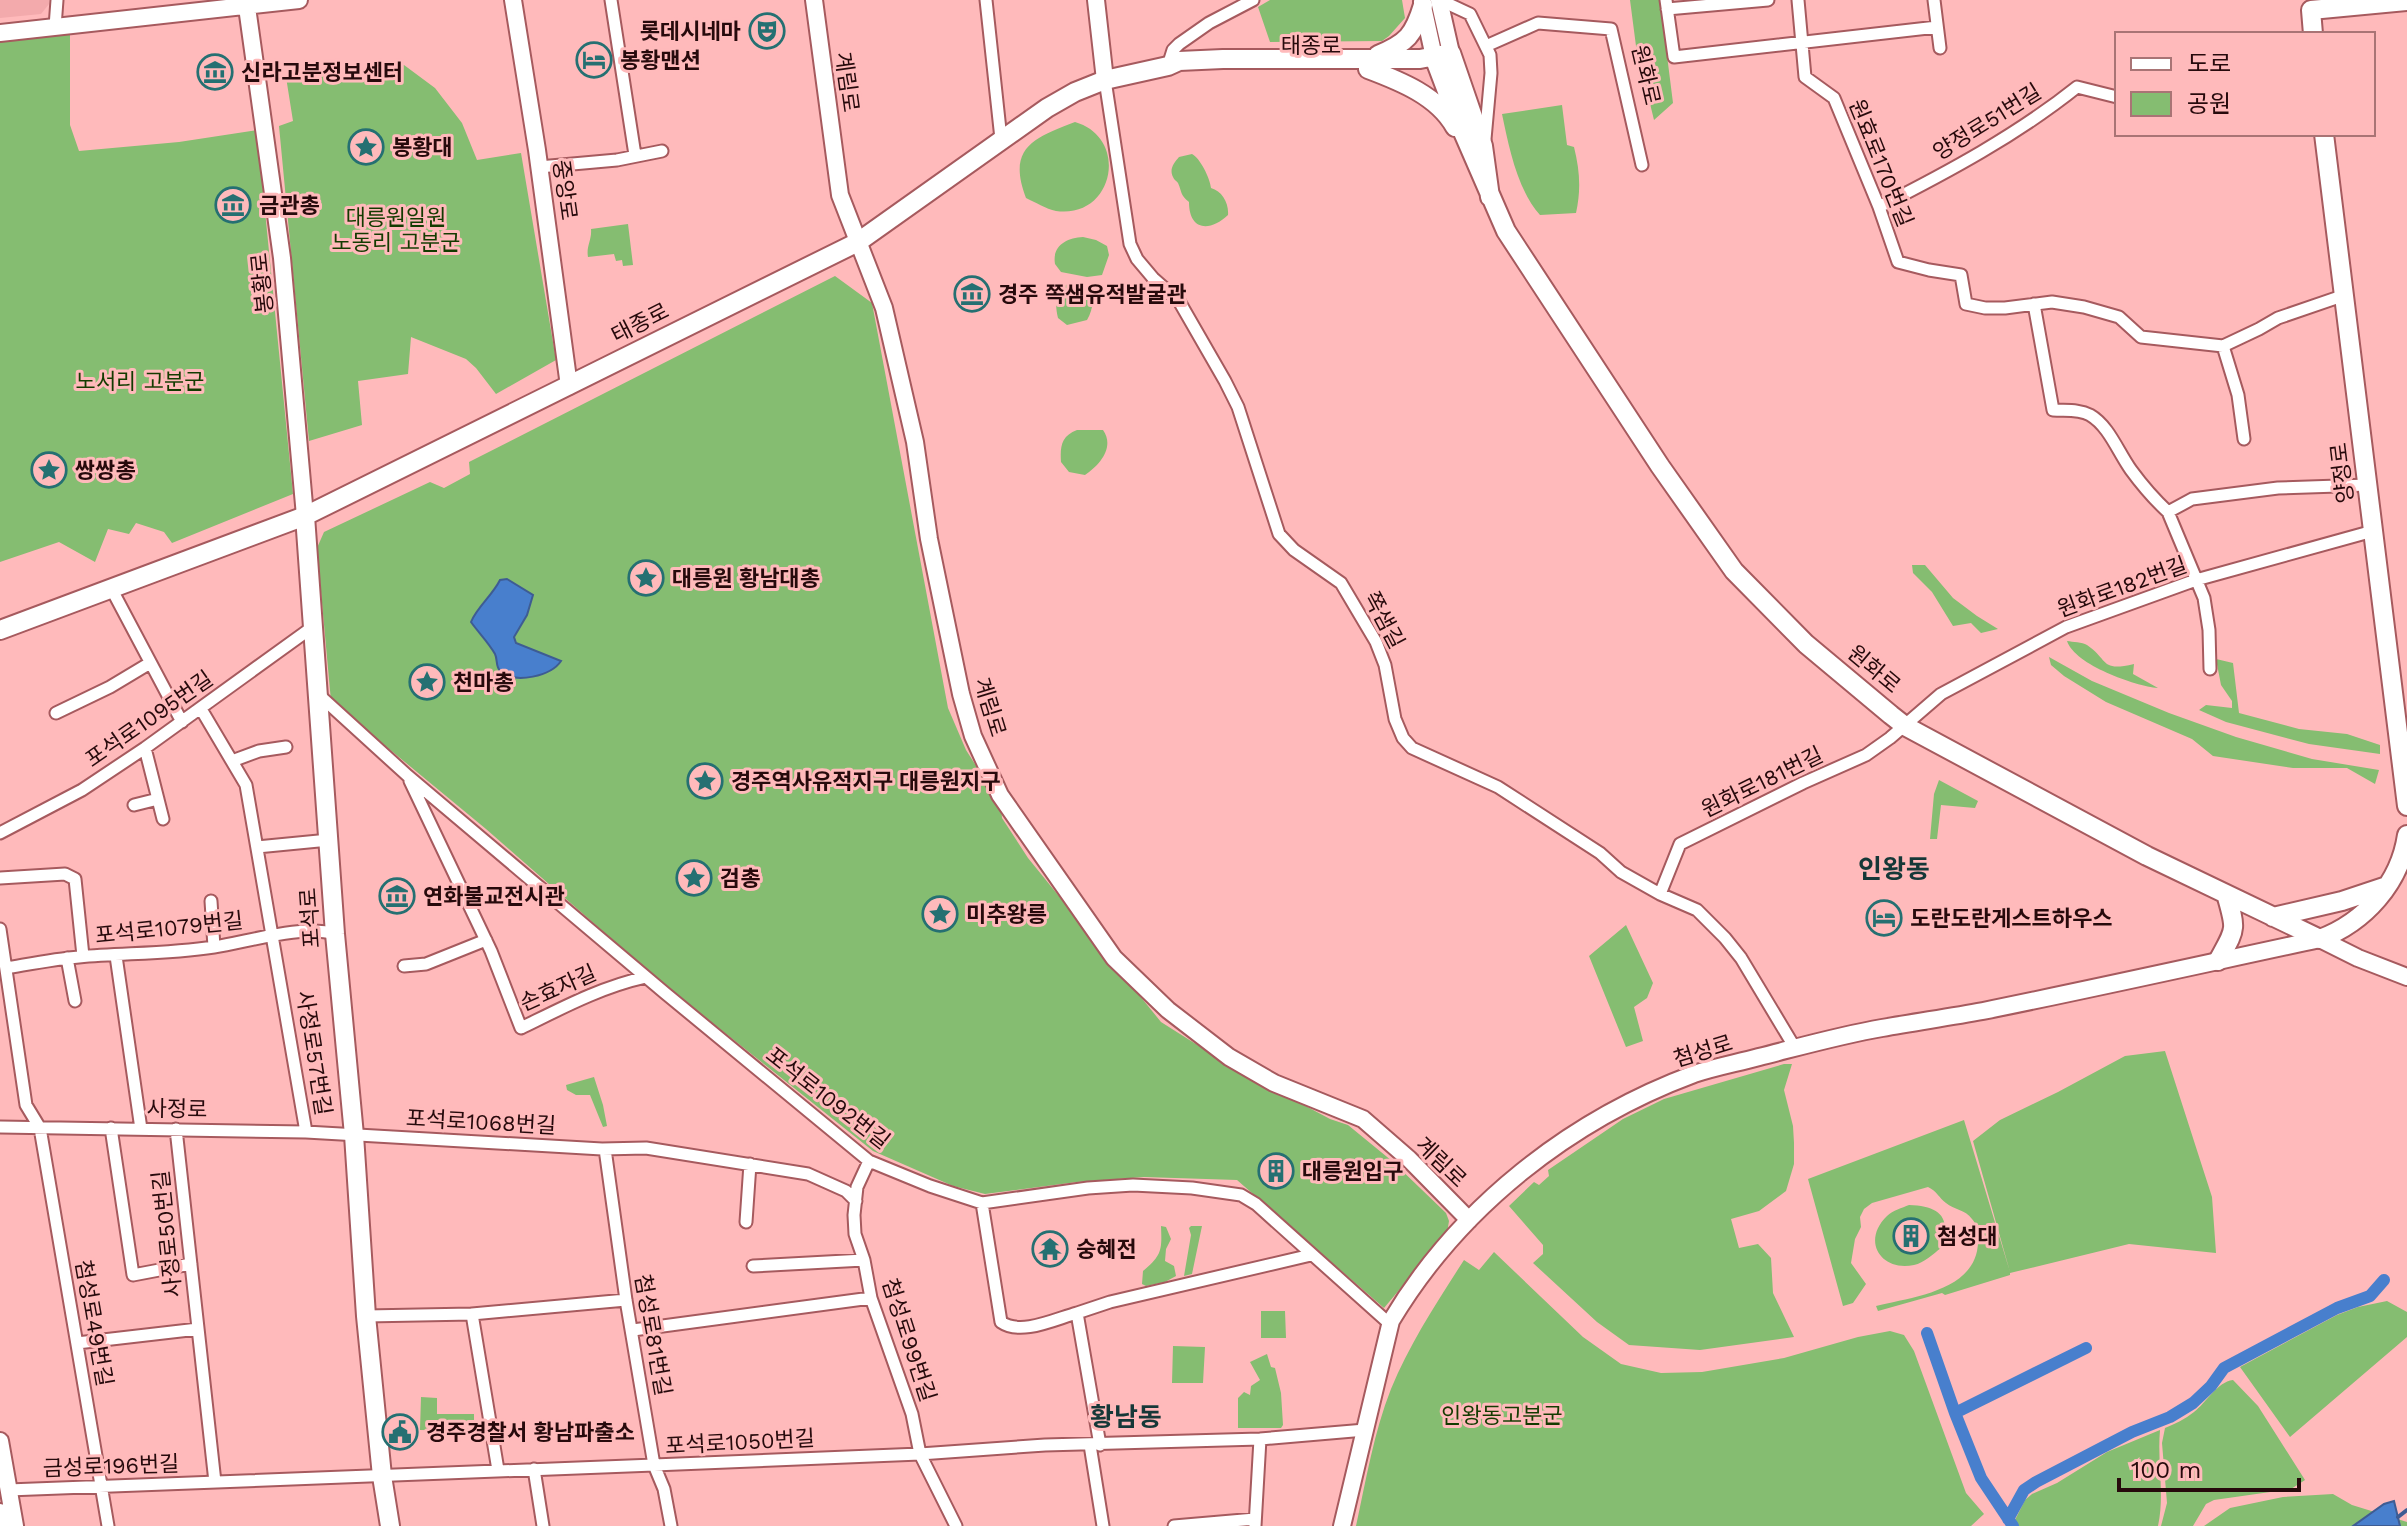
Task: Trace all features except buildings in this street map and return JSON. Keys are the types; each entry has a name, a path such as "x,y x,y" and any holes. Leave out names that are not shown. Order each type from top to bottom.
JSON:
{"main road":[{"path":"1368,64 1407,40 1431,1"},
{"path":"2313,32 2310,5 2407,1"},
{"name":"태종로","path":"0,630 305,516 569,386 858,242 1001,139 1075,92 1105,80 1168,66 1182,71 1368,64 1424,68 1444,59"},
{"name":"원화로","path":"1444,59 1484,151 1490,197"},
{"name":"원화로","path":"1444,59 1490,197 1506,231 1633,427 1734,571 1806,644 1905,726 2147,856 2320,939"},
{"path":"1368,64 1411,87 1449,116 1490,197"},
{"name":"양정로","path":"2324,136 2407,806"},
{"name":"포석로","path":"305,516 366,1316 390,1526"},
{"path":"2320,939 2339,932 2365,913 2396,875 2407,835"},
{"path":"2273,917 2342,901 2387,886"},
{"path":"2218,961 2234,931 2226,894"}],"street":[{"path":"55,27 57,0"},
{"path":"0,33 246,3 299,0"},
{"name":"중앙로","path":"513,0 569,386"},
{"path":"611,0 635,155"},
{"name":"계림로","path":"814,0 840,195 884,308 915,442 929,539 961,694 973,736 1000,795 1114,958 1168,1010 1229,1057 1274,1083 1363,1119 1409,1159 1469,1220"},
{"path":"986,0 1001,139"},
{"path":"1096,0 1105,80"},
{"path":"1168,66 1173,50 1179,44 1209,23 1253,0"},
{"path":"1768,0 1666,5 1674,57 1937,27"},
{"name":"원효로170번길","path":"1798,0 1805,77 1834,98 1898,262 1961,275 1966,304 1995,308 2034,304"},
{"path":"1934,0 1940,48"},
{"path":"1431,1 1470,14 1490,55 1484,151"},
{"name":"원화로","path":"1431,1 1444,59"},
{"name":"봉황로","path":"246,3 282,258 305,516"},
{"name":"원화로","path":"1486,46 1538,23 1611,29 1642,165"},
{"name":"쪽샘길","path":"1105,80 1130,244 1137,259 1153,278 1179,301 1225,381 1241,414 1279,534 1294,550 1341,583 1376,642 1385,665 1395,719 1403,738 1412,748 1498,787 1600,853 1621,872 1697,910 1741,958 1795,1048"},
{"name":"양정로51번길","path":"1879,207 1941,176 2044,113 2077,87 2115,96"},
{"path":"539,167 617,160 662,151"},
{"path":"2210,669 2204,598 2168,512 2129,468 2105,429 2092,416 2081,411 2053,410 2034,304 2052,302 2119,317 2141,337 2223,346 2278,318 2345,295"},
{"path":"2223,346 2238,395 2244,439"},
{"path":"2168,512 2192,499 2278,488 2368,485"},
{"name":"원화로182번길","path":"1905,726 1941,694 2066,627 2196,580 2373,531"},
{"path":"111,588 182,722"},
{"name":"포석로1095번길","path":"0,833 82,790 201,709 314,626"},
{"path":"56,713 110,687 150,663"},
{"name":"포석로1092번길","path":"319,695 408,776 869,1161 982,1203 1133,1185 1192,1188 1241,1195 1256,1204 1391,1325"},
{"name":"사정로57번길","path":"201,709 246,785 306,1132"},
{"name":"원화로181번길","path":"1660,894 1680,844 1866,755 1905,726"},
{"path":"232,761 259,751 286,747"},
{"path":"145,748 163,819"},
{"name":"손효자길","path":"408,776 486,940 521,1028 583,997 646,977"},
{"path":"134,805 158,799"},
{"path":"257,847 329,840"},
{"path":"0,878 65,874 75,879 83,956"},
{"path":"211,901 214,947"},
{"path":"0,929 26,1105 40,1128"},
{"name":"포석로1079번길","path":"6,968 83,956 214,947 272,936 324,931 335,934"},
{"name":"원화로","path":"2320,939 2405,978"},
{"name":"첨성로","path":"1342,1526 1391,1325 1406,1297 1469,1220 1533,1161 1594,1120 1696,1073 1795,1048 2320,939"},
{"path":"404,966 426,964 486,940"},
{"path":"116,956 141,1129"},
{"path":"67,958 75,1001"},
{"name":"사정로","path":"0,1127 354,1135"},
{"name":"첨성로49번길","path":"40,1128 108,1526"},
{"path":"111,1128 133,1275 191,1264"},
{"name":"사정로50번길","path":"176,1129 198,1332"},
{"name":"포석로1068번길","path":"354,1135 605,1149 646,1148 808,1174 846,1191 856,1201"},
{"name":"첨성로81번길","path":"605,1149 654,1465 664,1489 671,1526"},
{"name":"첨성로99번길","path":"869,1161 857,1187 855,1234 864,1260 871,1298 912,1414 920,1454 956,1526"},
{"path":"746,1222 750,1164"},
{"path":"982,1203 1001,1322 1007,1326 1021,1328 1110,1302 1311,1255"},
{"path":"753,1266 864,1260"},
{"path":"633,1330 871,1298"},
{"path":"366,1316 472,1314 626,1300"},
{"path":"1077,1313 1103,1526"},
{"path":"472,1314 498,1470"},
{"path":"77,1343 198,1332"},
{"name":"금성로196번길","path":"198,1332 215,1482"},
{"name":"포석로1050번길","path":"382,1476 1260,1439 1365,1430"},
{"path":"1174,1526 1255,1523 1260,1439"},
{"path":"0,1441 15,1526"},
{"path":"534,1469 543,1526"},
{"name":"금성로196번길","path":"8,1490 382,1476"},
{"path":"0,1512 2,1526"}],"shaded area":[{"path":"0,0 49,0 49,4 41,14 0,18"}],"green space":[{"path":"1270,0 1402,0 1405,18 1382,41 1270,42 1258,7"},
{"path":"1630,0 1660,0 1673,103 1654,120 1636,46"},
{"name":"노서리 고분군","path":"70,29 70,125 79,151 179,142 257,130 293,494 172,543 164,532 136,523 129,534 108,529 95,562 59,542 0,562 0,37"},
{"name":"대릉원일원 노동리 고분군","path":"404,65 435,88 462,123 477,160 521,153 556,360 496,394 466,359 411,337 408,374 358,381 362,425 309,441 279,126 293,121 286,77 369,70"},
{"path":"1562,105 1567,145 1574,147 1578,164 1576,213 1540,215 1520,180 1502,114"},
{"path":"1075,122 1092,131 1103,144 1108,159 1108,176 1102,191 1091,203 1076,210 1056,211 1026,198 1021,181 1022,156 1036,140"},
{"path":"1192,154 1204,169 1211,188 1224,198 1227,206 1228,215 1208,226 1202,226 1193,219 1189,202 1172,174 1179,157"},
{"path":"628,224 633,265 623,266 622,260 616,261 614,254 588,257 591,229"},
{"path":"1083,237 1107,246 1109,255 1102,275 1087,277 1061,272 1055,264 1056,252 1062,244"},
{"name":"경주역사유적지구 대릉원지구","path":"835,276 872,303 948,708 966,750 1001,805 1002,818 1028,858 1161,1022 1229,1065 1330,1119 1348,1125 1392,1161 1446,1213 1449,1221 1447,1233 1384,1308 1237,1180 1144,1177 985,1194 953,1186 873,1151 661,982 486,829 331,701 317,548 324,532 430,482 444,488 470,474 469,462"},
{"path":"1076,282 1090,292 1092,308 1087,320 1067,325 1058,318 1056,300 1064,286"},
{"path":"1077,430 1103,430 1106,436 1104,455 1085,475 1069,472 1061,462 1063,443 1068,435"},
{"path":"1912,565 1925,565 1953,598 1998,629 1981,633 1971,623 1953,626 1932,592 1913,573"},
{"path":"2067,641 2087,645 2106,663 2115,667 2134,664 2133,674 2158,688 2121,679 2093,666 2072,650"},
{"path":"2049,657 2092,681 2236,737 2312,759 2379,770 2375,784 2347,768 2293,768 2213,756 2192,739 2106,702 2064,676 2051,665"},
{"path":"2216,659 2233,663 2239,713 2299,729 2347,734 2380,745 2380,754 2309,744 2226,722 2199,710 2206,705 2232,708 2232,701 2221,685"},
{"path":"1939,780 1978,801 1975,808 1941,805 1937,839 1930,839 1934,794"},
{"path":"1626,925 1653,983 1647,998 1634,1007 1643,1041 1626,1047 1589,956"},
{"path":"2165,1051 2212,1197 2216,1253 2129,1244 2010,1273 1945,1295 1942,1293 1878,1311 1876,1306 1924,1295 1955,1281 1967,1271 1975,1258 1978,1236 1974,1222 1928,1187 1872,1203 1864,1209 1851,1263 1866,1284 1853,1303 1843,1306 1808,1179 1964,1120 2010,1272 1973,1141 2000,1120 2125,1056"},
{"path":"1792,1064 1784,1090 1794,1143 1794,1164 1786,1191 1759,1211 1731,1219 1739,1248 1758,1244 1771,1258 1773,1293 1794,1337 1700,1350 1629,1345 1597,1322 1533,1263 1543,1254 1543,1245 1509,1206 1534,1182 1539,1185 1549,1176 1548,1170 1623,1119 1664,1099"},
{"path":"594,1077 607,1126 603,1127 590,1095 576,1095 567,1090 566,1085"},
{"path":"1909,1205 1929,1208 1941,1215 1945,1228 1941,1248 1918,1264 1892,1264 1878,1252 1876,1235 1887,1216"},
{"path":"1161,1226 1166,1227 1171,1239 1165,1261 1174,1266 1176,1276 1146,1286 1142,1284 1143,1271 1160,1252"},
{"path":"1202,1226 1192,1274 1184,1276 1191,1235 1189,1228"},
{"name":"인왕동고분군","path":"1494,1252 1583,1337 1621,1364 1661,1373 1702,1372 1784,1358 1890,1331 1904,1335 1914,1351 1966,1493 1984,1514 1971,1526 1356,1526 1380,1422 1407,1355 1464,1260 1479,1270"},
{"path":"2387,1301 2407,1312 2407,1337 2290,1437 2240,1367 2337,1315"},
{"path":"1261,1311 1285,1311 1286,1338 1261,1338"},
{"path":"1173,1346 1205,1347 1203,1383 1172,1383"},
{"path":"1267,1354 1271,1367 1275,1368 1281,1393 1283,1425 1281,1428 1238,1428 1238,1398 1244,1392 1250,1395 1251,1386 1260,1380 1250,1362"},
{"path":"2233,1380 2258,1406 2305,1480 2291,1489 2214,1500 2206,1504 2193,1526 2161,1526 2167,1503 2162,1443 2165,1428 2191,1415 2217,1389"},
{"path":"421,1397 437,1398 437,1414 474,1414 474,1431 420,1430"},
{"path":"2160,1430 2161,1502 2158,1526 2017,1526 2014,1522 2025,1500 2032,1494 2057,1483 2107,1452"},
{"path":"2333,1494 2352,1505 2407,1522 2407,1526 2204,1526 2230,1508 2283,1497"}],"water":[{"path":"507,579 533,595 527,615 514,637 516,643 561,661 550,671 533,677 507,676 498,668 493,650 471,622 500,580"},
{"path":"2394,1501 2400,1526 2353,1526 2384,1504"}],"waterway":[{"path":"2008,1519 2024,1490 2036,1482 2132,1432 2170,1417 2193,1403 2224,1368 2337,1308 2370,1296 2384,1280"},
{"path":"1927,1333 1981,1478 2013,1526"},
{"path":"1955,1413 2086,1348"},
{"path":"2398,1517 2407,1510"}],"place":[{"name":"롯데시네마","path":"767,31"},
{"name":"봉황맨션","path":"594,60"},
{"name":"신라고분정보센터","path":"215,72"},
{"name":"봉황대","path":"366,147"},
{"name":"금관총","path":"233,205"},
{"name":"경주 쪽샘유적발굴관","path":"972,294"},
{"name":"쌍쌍총","path":"49,470"},
{"name":"대릉원 황남대총","path":"646,578"},
{"name":"천마총","path":"427,682"},
{"name":"경주역사유적지구 대릉원지구","path":"705,781"},
{"name":"검총","path":"694,878"},
{"name":"연화불교전시관","path":"397,896"},
{"name":"미추왕릉","path":"940,914"},
{"name":"도란도란게스트하우스","path":"1884,918"},
{"name":"대릉원입구","path":"1276,1171"},
{"name":"첨성대","path":"1911,1236"},
{"name":"숭혜전","path":"1050,1249"},
{"name":"경주경찰서 황남파출소","path":"400,1432"}],"district":[{"name":"인왕동","path":"1894,869"},
{"name":"황남동","path":"1126,1417"}]}
